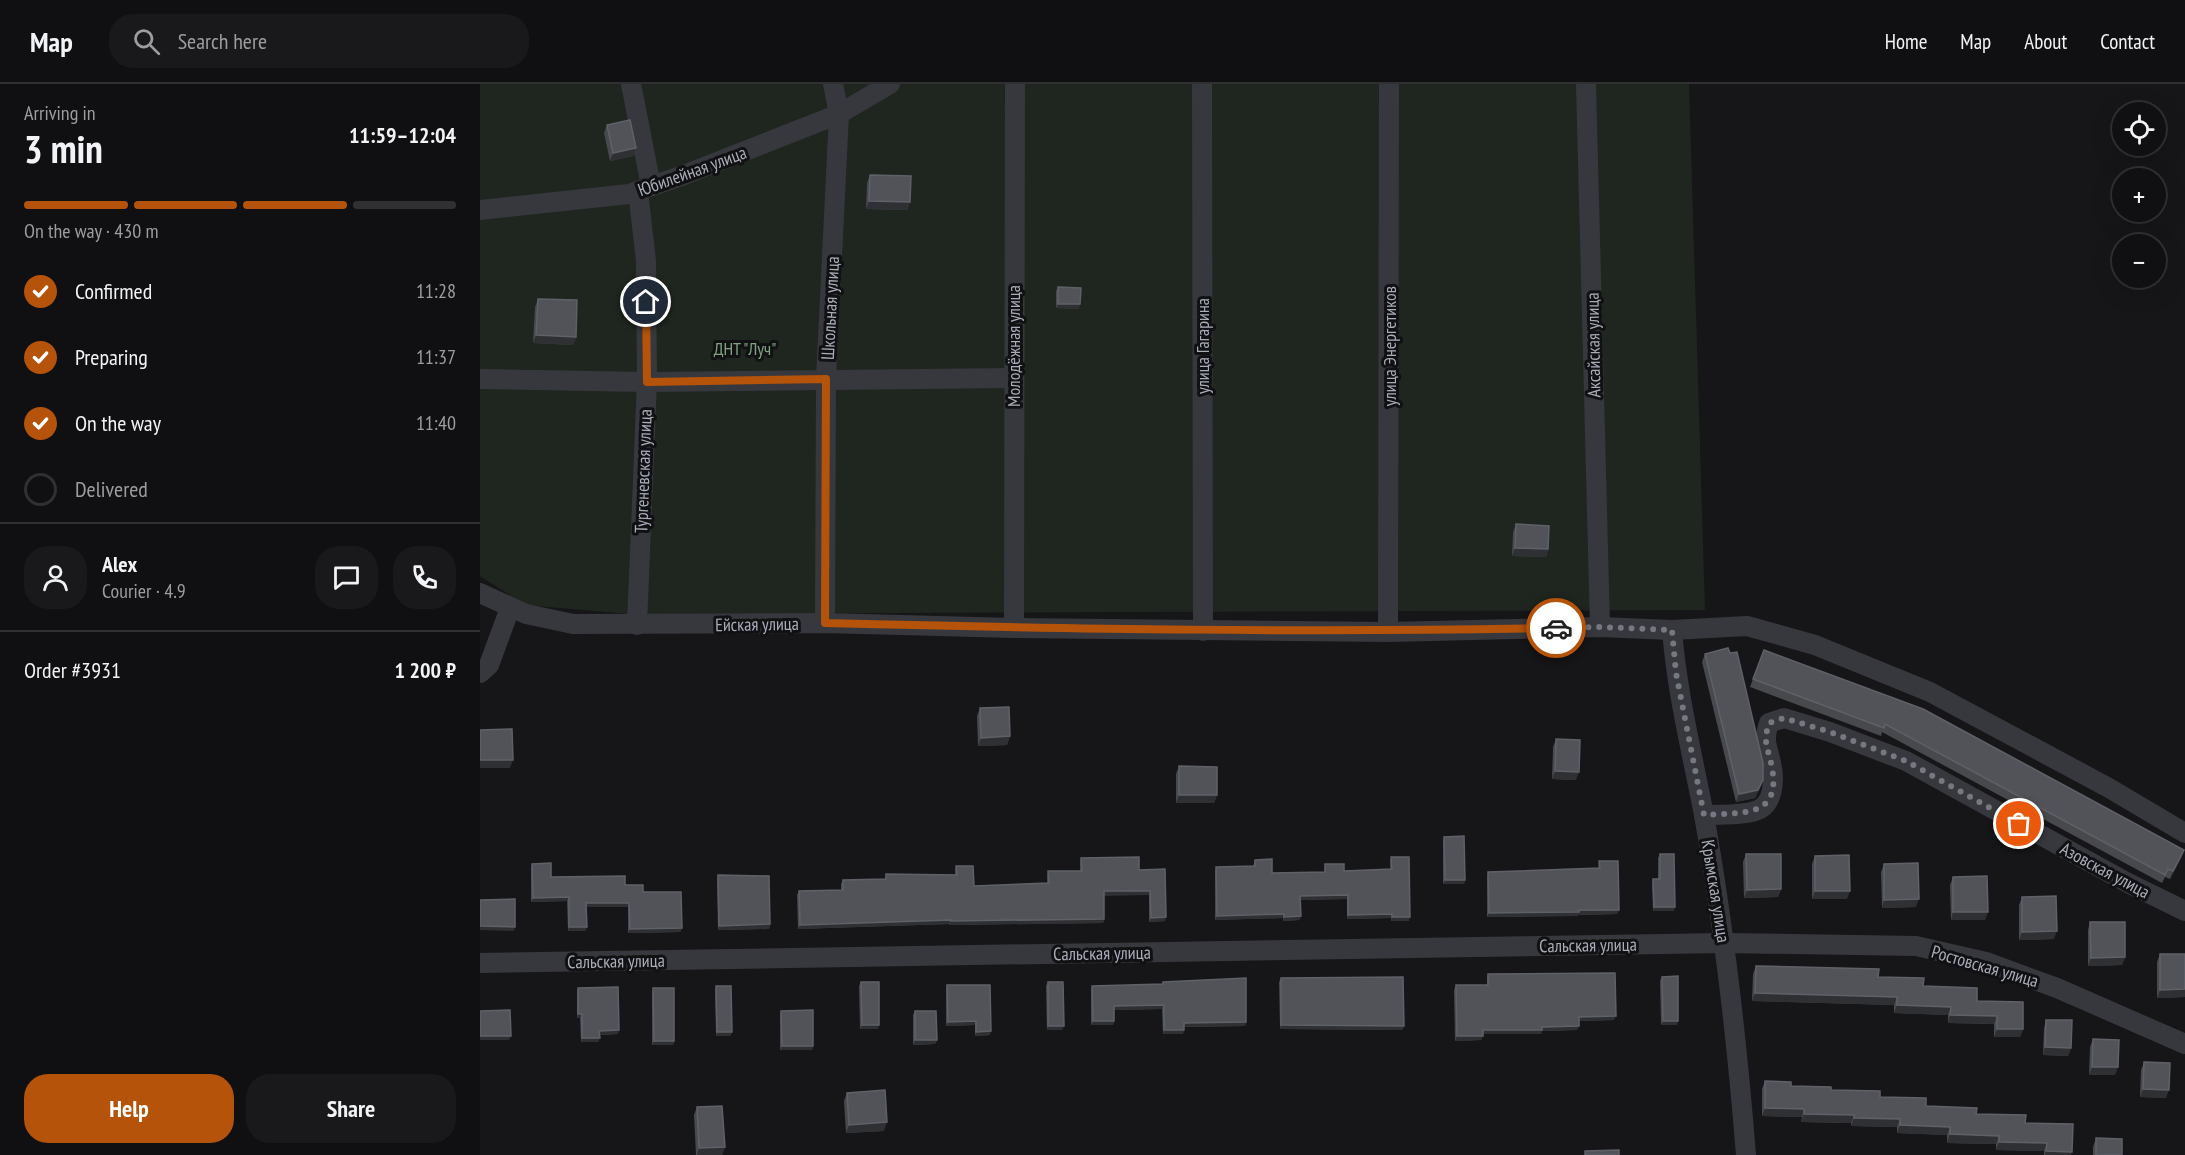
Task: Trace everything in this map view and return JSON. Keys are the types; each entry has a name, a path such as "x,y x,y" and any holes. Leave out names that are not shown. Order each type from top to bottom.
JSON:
{"street":[{"name":"Тургеневская улица","path":"631,84 645,189 646,261 647,382 637,616"},
{"name":"Школьная улица","path":"825,614 826,379 839,114 833,84"},
{"name":"Юбилейная улица","path":"480,210 629,194 839,114 890,84"},
{"name":"Молодёжная улица","path":"1014,628 1015,84"},
{"name":"улица Гагарина","path":"1202,84 1203,631"},
{"name":"улица Энергетиков","path":"1388,632 1389,84"},
{"name":"Аксайская улица","path":"1586,84 1600,627"},
{"path":"480,379 647,382 1013,378"},
{"name":"Ейская улица","path":"480,593 518,611 573,624 637,616 825,614 1014,628 1203,631 1388,632 1600,627 1672,630 1748,626 1815,645 1930,692 2109,788 2185,833"},
{"path":"480,673 489,665 518,611"},
{"name":"Крымская улица","path":"1672,630 1676,673 1730,943 1746,1155"},
{"name":"Азовская улица","path":"1704,815 1755,812 1764,807 1773,789 1772,766 1764,738 1769,723 1784,718 1830,732 1906,761 2128,884 2185,911"},
{"name":"Сальская улица","path":"480,963 1730,943"},
{"name":"Ростовская улица","path":"1730,943 1916,946 1986,962 2057,988 2185,1044"}],"green space":[{"name":"ДНТ \"Луч\"","path":"480,84 1689,84 1705,610 630,614 525,605 480,576"}],"building":[{"path":"630,120 636,148 613,153 607,125"},
{"path":"870,175 911,176 910,202 869,201"},
{"path":"1058,287 1081,288 1080,304 1058,304"},
{"path":"538,299 577,300 576,337 536,335"},
{"path":"1516,524 1549,526 1548,549 1515,548"},
{"path":"1728,648 1730,653 1737,652 1763,763 1763,780 1758,790 1739,794 1705,654"},
{"path":"1764,650 1923,709 2184,850 2173,871 2168,869 2165,875 1885,724 1884,728 1753,679"},
{"path":"1009,707 1010,736 981,738 980,708"},
{"path":"512,729 513,760 480,760 480,730"},
{"path":"1556,739 1580,740 1579,772 1555,771"},
{"path":"1179,766 1217,767 1217,795 1179,795"},
{"path":"1464,836 1465,880 1445,880 1444,837"},
{"path":"1660,854 1674,854 1675,907 1654,907 1653,879 1660,879"},
{"path":"1746,854 1781,854 1781,889 1747,890"},
{"path":"1849,855 1850,891 1815,891 1815,856"},
{"path":"1139,857 1139,870 1165,869 1166,917 1151,918 1150,891 1104,891 1104,919 951,920 800,925 799,891 843,890 843,880 886,879 886,874 957,875 956,866 973,866 974,886 1049,883 1048,871 1082,871 1081,858"},
{"path":"1391,857 1409,857 1410,917 1392,917 1392,914 1348,915 1348,895 1300,896 1301,916 1284,917 1284,914 1217,916 1216,867 1255,866 1255,860 1272,859 1272,873 1325,872 1325,864 1344,864 1344,871 1392,869"},
{"path":"1599,861 1618,861 1619,910 1489,913 1488,872 1600,868"},
{"path":"551,863 551,877 625,876 625,885 643,885 643,892 681,892 682,928 630,929 629,903 586,903 587,927 569,927 569,897 533,898 532,864"},
{"path":"1918,863 1919,899 1884,900 1884,864"},
{"path":"718,875 769,876 770,924 719,926"},
{"path":"1987,876 1988,912 1953,912 1953,877"},
{"path":"2056,896 2057,931 2022,932 2022,897"},
{"path":"515,899 515,927 480,926 480,900"},
{"path":"2090,922 2125,922 2125,957 2091,958"},
{"path":"2160,954 2185,954 2185,989 2160,990"},
{"path":"1756,966 1879,969 1878,977 1924,978 1923,986 1977,988 1977,1001 2023,1002 2023,1029 1997,1029 1997,1016 1950,1015 1951,1007 1897,1005 1897,997 1755,993"},
{"path":"1615,973 1616,1016 1579,1017 1579,1026 1542,1027 1542,1030 1483,1030 1483,1036 1457,1036 1456,985 1488,985 1488,974"},
{"path":"1678,976 1678,1021 1663,1021 1662,977"},
{"path":"1403,977 1404,1026 1281,1025 1281,978"},
{"path":"1246,978 1246,1022 1184,1023 1184,1030 1164,1030 1164,1005 1114,1006 1114,1021 1093,1021 1092,986"},
{"path":"861,982 879,982 879,1025 862,1025"},
{"path":"1048,982 1063,982 1064,1026 1048,1026"},
{"path":"947,985 990,985 991,1031 976,1032 976,1021 948,1022"},
{"path":"716,986 731,986 732,1032 717,1032"},
{"path":"618,987 619,1030 599,1031 600,1038 582,1038 582,1014 578,1014 578,988"},
{"path":"653,988 674,988 674,1041 654,1041"},
{"path":"510,1010 511,1036 480,1036 480,1011"},
{"path":"813,1010 813,1046 782,1046 781,1011"},
{"path":"915,1011 936,1011 937,1040 915,1040"},
{"path":"2046,1020 2072,1020 2071,1048 2045,1047"},
{"path":"2093,1039 2119,1040 2118,1067 2092,1067"},
{"path":"2144,1062 2170,1063 2169,1090 2143,1089"},
{"path":"1765,1081 1791,1082 1791,1086 1831,1087 1831,1090 1880,1091 1880,1097 1926,1098 1926,1106 1977,1108 1976,1114 2026,1115 2025,1123 2073,1124 2072,1152 2046,1151 2047,1143 1999,1142 1999,1136 1950,1134 1950,1127 1900,1125 1900,1119 1804,1114 1804,1109 1765,1108"},
{"path":"885,1090 887,1122 849,1125 847,1093"},
{"path":"722,1106 725,1147 699,1148 697,1107"},
{"path":"2096,1138 2122,1139 2122,1155 2096,1155"},
{"path":"1619,1150 1619,1155 1585,1155 1585,1151"}],"way so far":[{"path":"1556,628 1672,630 1676,673 1704,815 1755,812 1764,807 1773,789 1772,766 1764,738 1769,723 1784,718 1830,732 1906,761 2019,824"}],"route":[{"path":"646,302 647,382 826,379 825,623 1203,631 1388,632 1556,628"}]}
